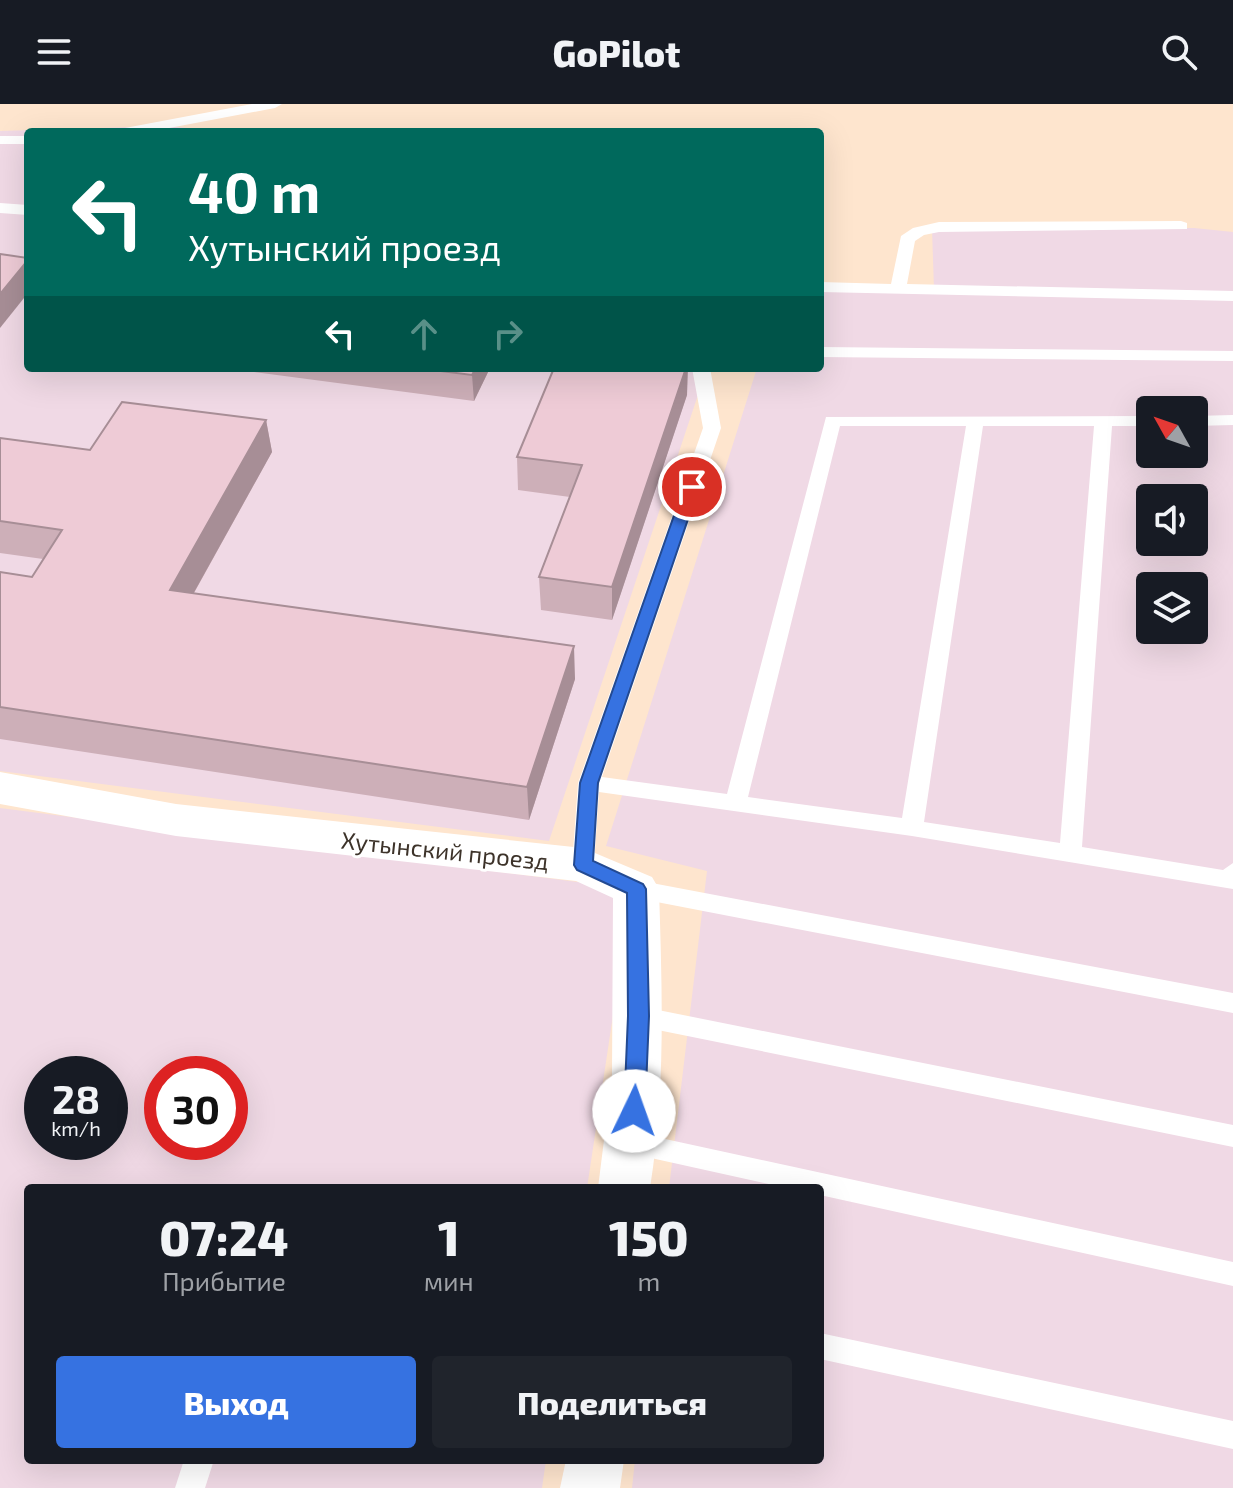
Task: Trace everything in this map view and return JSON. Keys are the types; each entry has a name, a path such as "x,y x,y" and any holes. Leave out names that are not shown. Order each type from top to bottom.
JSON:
{"street":[{"name":"Хутынский проезд","path":"0,788 176,820 583,865 636,889"},
{"path":"625,1184 633,1143 638,1016 636,889"},
{"path":"590,1488 594,1464"}],"lane":[{"path":"146,128 275,104"},
{"path":"0,140 24,140"},
{"path":"0,208 24,210"},
{"path":"898,289 907,239 919,231 939,227 1181,226"},
{"path":"824,287 1233,296"},
{"path":"824,352 1233,356"},
{"path":"583,865 589,783 712,428 702,372"},
{"path":"1208,421 1233,420"},
{"path":"736,802 832,421 1136,421"},
{"path":"1070,854 1103,422"},
{"path":"912,828 975,423"},
{"path":"589,783 912,828 1233,880 1233,872"},
{"path":"636,889 1233,1003"},
{"path":"638,1016 1233,1136"},
{"path":"633,1143 821,1184"},
{"path":"824,1185 1233,1274"},
{"path":"824,1347 1233,1435"},
{"path":"190,1488 198,1464"}],"shaded area":[{"path":"167,126 187,128 100,128"},
{"path":"24,130 24,372 706,372 549,841 0,771 0,131"},
{"path":"1194,228 1233,232 1233,1488 632,1488 635,1464 824,1464 824,1184 669,1184 707,871 606,846 756,372 824,372 824,288 934,289 932,229"},
{"path":"0,808 632,889 588,1184 24,1184 24,1464 545,1464 542,1488 0,1488"}],"building":[{"path":"0,254 24,257 24,265 0,294"},
{"path":"552,372 685,372 612,587 539,577 582,465 517,457"},
{"path":"122,402 266,420 170,590 574,646 527,787 0,707 0,572 32,577 62,530 0,521 0,438 90,450"}],"route":[{"path":"634,1111 638,1016 636,889 583,865 589,783 692,487"}]}
